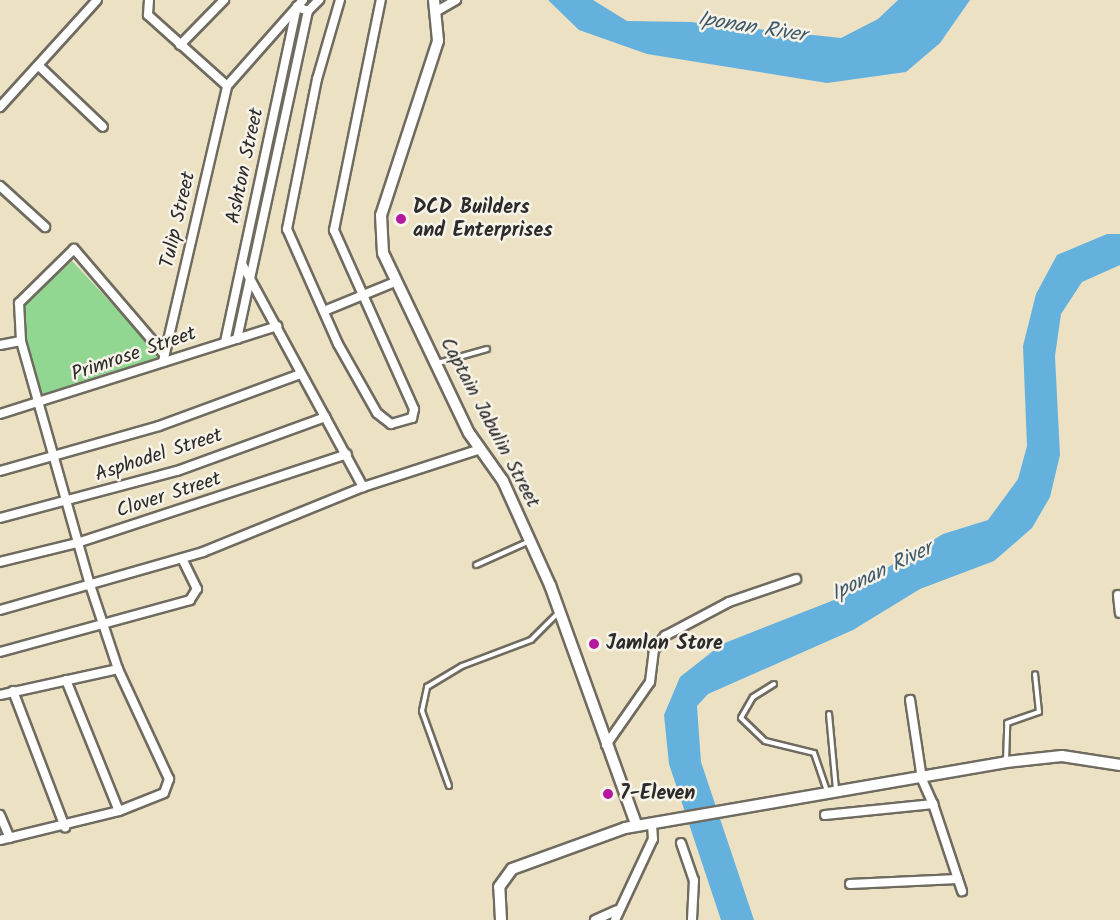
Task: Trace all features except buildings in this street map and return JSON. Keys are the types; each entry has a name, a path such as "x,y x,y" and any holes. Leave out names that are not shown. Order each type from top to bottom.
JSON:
{"street":[{"path":"0,107 98,0"},
{"path":"149,0 148,15 227,86 297,7 308,11 319,0"},
{"path":"180,45 224,0"},
{"name":"Ashton Street","path":"225,342 297,7 303,0"},
{"path":"340,0 317,79 287,229 324,311 377,413 391,423 402,423 412,418 414,409 361,295 334,230 381,0"},
{"name":"Captain Jabulin Street","path":"434,0 437,11 438,41 381,215 383,253 435,364 481,449 503,481 530,541 560,610 606,746 637,826"},
{"path":"437,11 456,0"},
{"name":"Ashton Street","path":"237,339 308,11"},
{"path":"39,66 103,128"},
{"name":"Tulip Street","path":"164,358 227,86"},
{"path":"0,186 45,227"},
{"path":"0,840 65,827 119,811 164,793 169,779 118,669 90,585 77,543 42,403 21,341 19,303 74,249 164,358"},
{"path":"242,264 252,277 300,374 347,454 363,487"},
{"path":"324,311 395,282"},
{"name":"Primrose Street","path":"0,414 42,403 164,358 277,326"},
{"path":"0,345 21,341"},
{"path":"0,471 56,457 300,374"},
{"name":"Asphodel Street","path":"0,518 68,502 177,471 325,417"},
{"path":"0,609 182,558 363,487 481,449"},
{"name":"Clover Street","path":"0,562 77,543 347,454"},
{"path":"0,652 104,626 196,595 182,558"},
{"path":"606,746 650,682 654,650 665,636 729,602 796,579"},
{"path":"1118,595 1120,614"},
{"path":"0,695 118,669"},
{"path":"66,680 119,811"},
{"path":"13,691 65,827"},
{"path":"910,700 922,779 933,804 962,891"},
{"path":"501,920 499,886 512,869 637,826 922,779 1006,762 1062,756 1120,765"},
{"path":"825,815 933,804"},
{"path":"0,815 10,838"},
{"path":"615,920 617,910 653,839 652,823"},
{"path":"681,843 694,880 692,920"},
{"path":"850,884 958,879"},
{"path":"595,920 617,910"}],"lane":[{"path":"435,364 487,349"},
{"path":"476,565 530,541"},
{"path":"449,786 422,711 427,687 462,666 531,640 560,610"},
{"path":"1006,762 1007,723 1039,712 1035,674"},
{"path":"774,684 753,697 741,718 765,741 814,753 832,794"},
{"path":"829,714 832,794"}],"green space":[{"path":"72,261 159,354 158,360 43,399 19,329 21,306"}],"water":[{"path":"548,0 593,0 627,21 691,22 841,38 878,19 898,0 970,0 940,43 906,72 827,83 647,54 579,30"},
{"name":"Iponan River","path":"1107,234 1120,234 1120,265 1082,282 1061,314 1055,356 1060,455 1050,497 1032,528 994,561 920,589 853,630 708,694 697,706 701,762 754,920 721,920 669,764 664,715 680,677 722,644 834,600 943,534 988,520 1018,479 1027,446 1023,346 1036,294 1057,255"}],"place":[{"name":"DCD Builders and Enterprises","path":"401,219"},
{"name":"Jamlan Store","path":"594,644"},
{"name":"7-Eleven","path":"608,794"}]}
